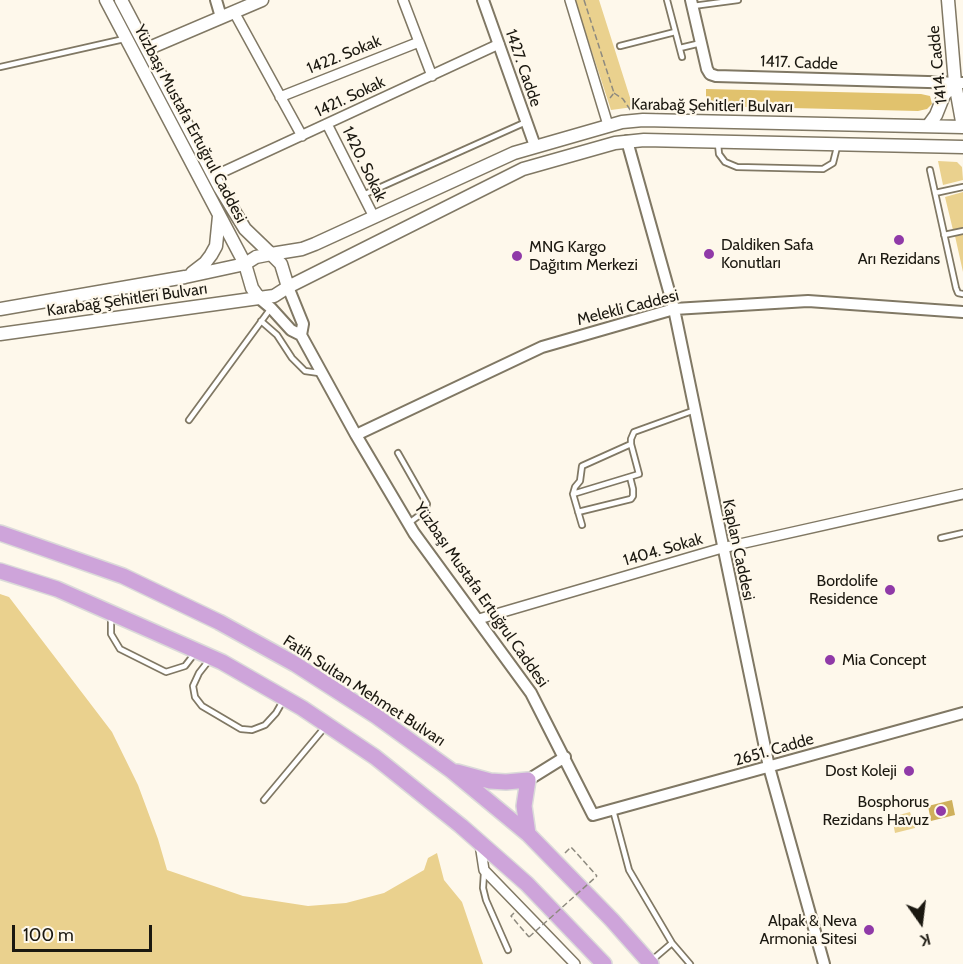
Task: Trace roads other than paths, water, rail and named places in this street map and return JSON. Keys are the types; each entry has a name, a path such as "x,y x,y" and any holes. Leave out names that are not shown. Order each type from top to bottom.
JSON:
{"highway":[{"name":"Fatih Sultan Mehmet Bulvarı","path":"0,533 123,576 219,622 295,664 375,716 452,771 528,834 612,920 650,963"},
{"path":"0,571 57,590 212,657 326,724 375,757 480,842 527,884 604,964"},
{"path":"452,771 490,781 528,780 524,806 528,834"}],"main road":[{"name":"Yüzbaşı Mustafa Ertuğrul Caddesi","path":"106,0 245,264"},
{"name":"Yüzbaşı Mustafa Ertuğrul Caddesi","path":"122,0 214,177 245,229 271,254"},
{"path":"147,49 261,0"},
{"name":"1414. Cadde","path":"948,0 963,127"},
{"path":"927,126 936,116 944,94 959,83"},
{"name":"Karabağ Şehitleri Bulvarı","path":"0,309 185,277 245,264 256,257 302,249 514,153 632,120 963,127"},
{"name":"Karabağ Şehitleri Bulvarı","path":"0,334 274,296 523,169 604,145 627,141 717,141 963,147"},
{"path":"185,277 205,264 216,246 219,215"},
{"path":"271,254 281,264 288,287"},
{"path":"245,264 252,288 259,298"},
{"path":"0,526 18,539"}],"street":[{"path":"216,0 221,17"},
{"path":"403,0 432,76"},
{"name":"1427. Cadde","path":"483,0 535,146"},
{"path":"570,0 608,125"},
{"name":"1417. Cadde","path":"692,3 707,69 716,76 959,83"},
{"path":"234,12 302,136"},
{"name":"1422. Sokak","path":"280,97 419,42"},
{"name":"1421. Sokak","path":"214,177 499,44"},
{"name":"1420. Sokak","path":"327,124 374,217"},
{"name":"Kaplan Caddesi","path":"627,141 674,309 769,767 824,964"},
{"name":"Yüzbaşı Mustafa Ertuğrul Caddesi","path":"288,287 303,324 301,335"},
{"name":"Yüzbaşı Mustafa Ertuğrul Caddesi","path":"259,298 291,330 301,335 408,523 531,693 593,815"},
{"name":"Melekli Caddesi","path":"356,435 542,347 674,309 808,301 963,312"},
{"name":"1404. Sokak","path":"479,620 723,548 963,494"},
{"name":"2651. Cadde","path":"593,815 963,713"},
{"path":"528,780 565,757"},
{"path":"480,842 484,870 575,964"}],"lane":[{"path":"667,0 682,57"},
{"path":"692,3 738,0"},
{"path":"620,46 675,32"},
{"path":"0,67 126,38"},
{"path":"680,48 701,43"},
{"path":"363,195 526,122"},
{"path":"717,141 719,154 725,162 737,167 823,169 833,163 838,144"},
{"path":"930,170 956,288 958,293 963,294"},
{"path":"935,193 963,187"},
{"path":"944,235 963,231"},
{"path":"189,420 271,308"},
{"path":"261,321 277,335 292,358 305,371 322,373"},
{"path":"573,494 639,474 631,444 634,432 695,410"},
{"path":"582,525 573,494 580,482 582,466 631,444"},
{"path":"398,453 427,504 425,511 408,523"},
{"path":"578,512 631,499 633,489 630,477"},
{"path":"941,538 963,533"},
{"path":"111,613 111,634 120,650 166,672 185,666 197,651"},
{"path":"212,657 199,673 193,686 195,697 202,706 241,729 252,730 265,725 285,698"},
{"path":"264,800 326,724"},
{"path":"613,810 629,870 672,943 690,964"},
{"path":"484,870 483,888 486,900 508,950"},
{"path":"650,963 672,943"}],"place":[{"name":"Arı Rezidans","path":"899,240"},
{"name":"Daldiken Safa Konutları","path":"709,254"},
{"name":"MNG Kargo Dağıtım Merkezi","path":"517,256"},
{"name":"Bordolife Residence","path":"890,590"},
{"name":"Mia Concept","path":"830,660"},
{"name":"Dost Koleji","path":"909,771"},
{"name":"Bosphorus Rezidans Havuz","path":"941,811"},
{"name":"Alpak & Neva Armonia Sitesi","path":"869,930"}]}
